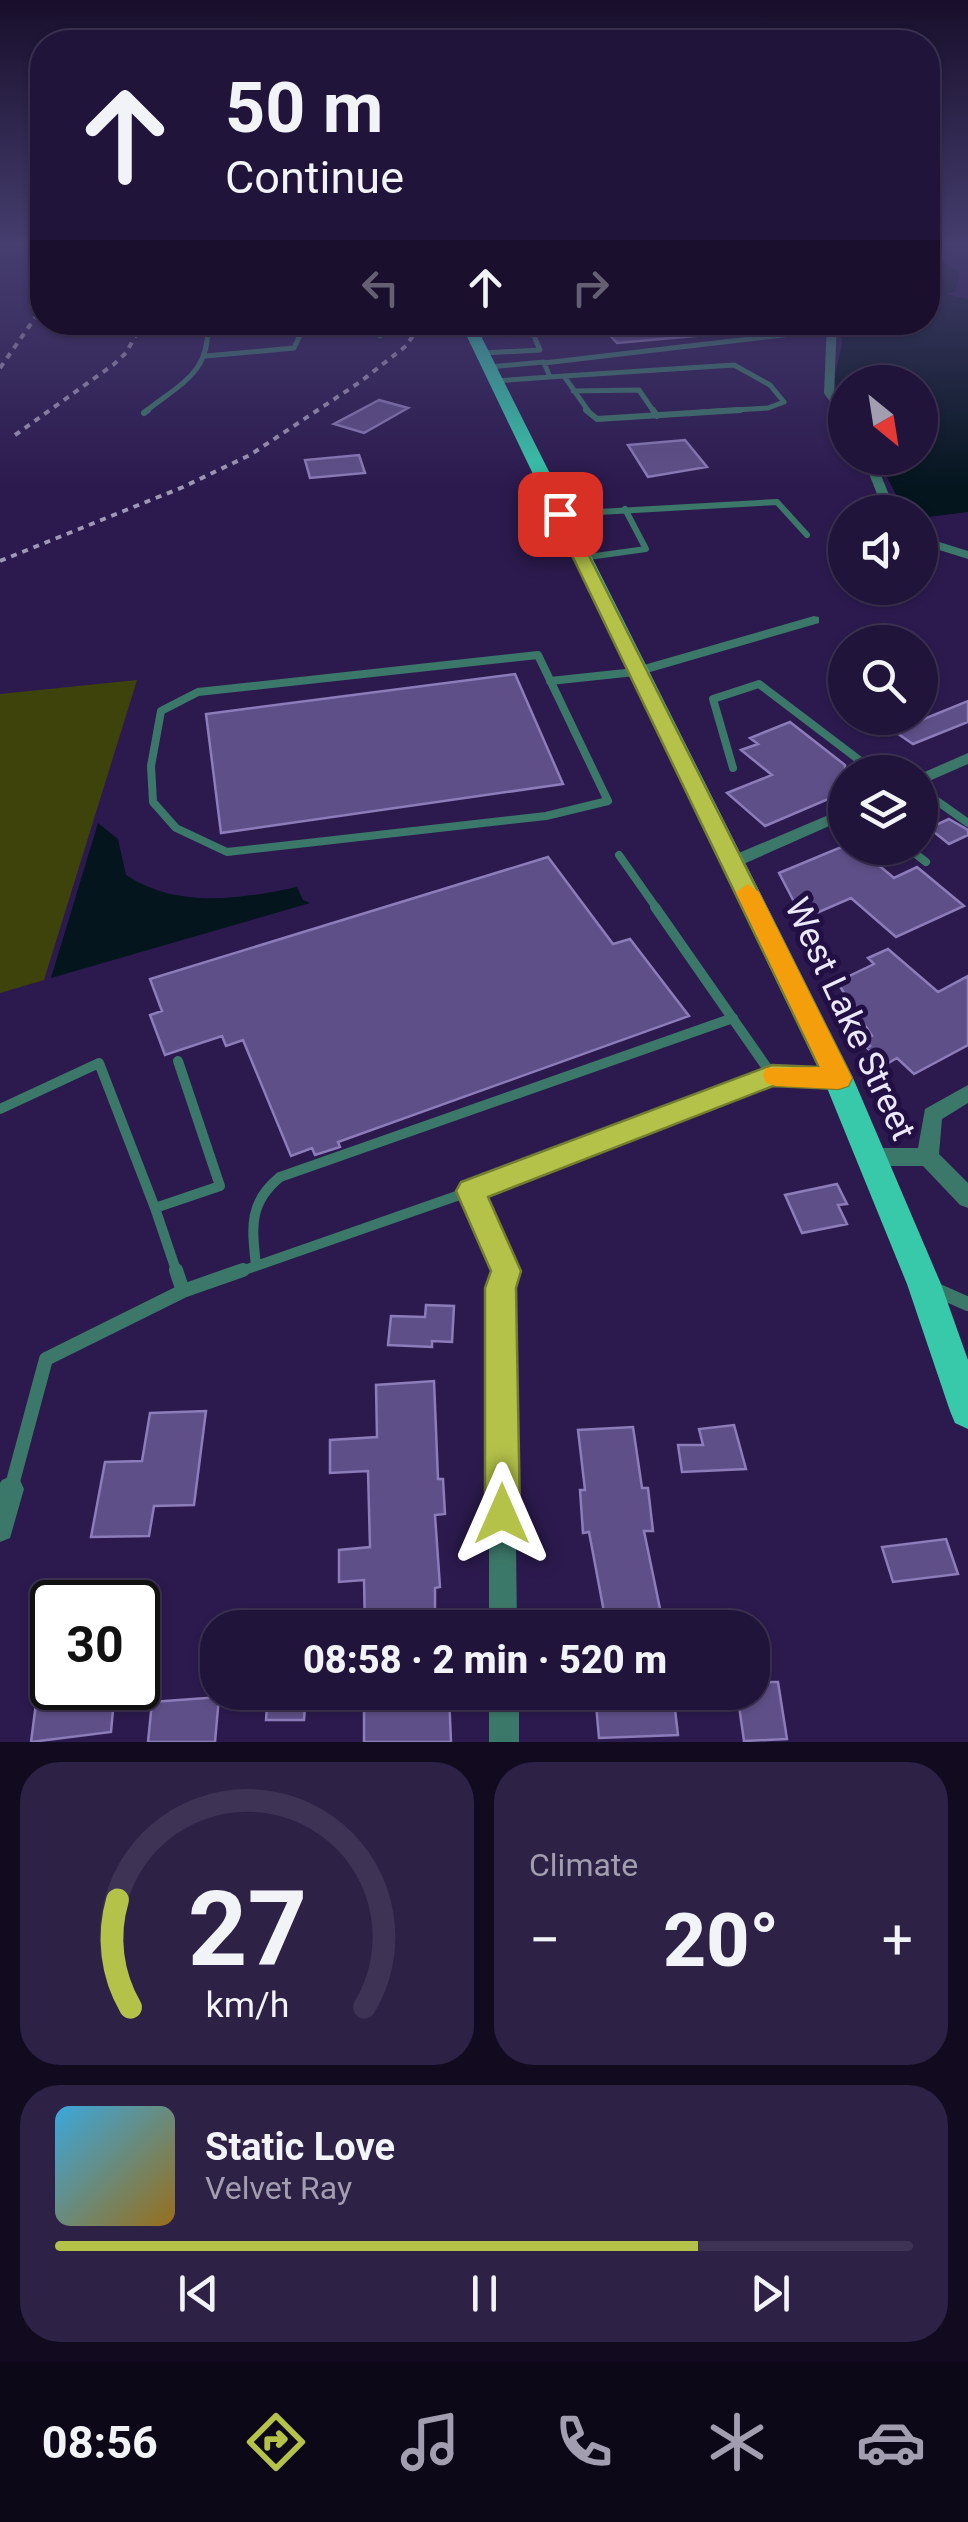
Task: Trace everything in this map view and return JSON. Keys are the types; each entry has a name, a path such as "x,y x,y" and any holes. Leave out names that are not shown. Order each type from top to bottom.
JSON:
{"main road":[{"name":"West Lake Street","path":"473,335 635,672 734,862 838,1078 924,1284 968,1410"}],"street":[{"path":"830,365 831,335"},
{"path":"938,546 968,556"},
{"path":"635,672 674,664 814,620"},
{"path":"938,772 968,758"},
{"path":"734,862 828,821"},
{"path":"928,1158 932,1115 968,1093"},
{"path":"870,1158 928,1158 968,1198"},
{"path":"500,1288 503,1610"},
{"path":"0,1528 10,1489"},
{"path":"504,1710 504,1742"}],"lane":[{"path":"144,413 195,371 206,356 207,335"},
{"path":"206,356 294,348 300,335"},
{"path":"535,335 550,377"},
{"path":"489,367 544,364 772,335"},
{"path":"489,367 540,350"},
{"path":"489,367 550,377 564,376 734,366 770,386 784,402 768,408 597,419 584,408 564,376"},
{"path":"574,391 640,390 657,416"},
{"path":"560,514 777,502 808,535"},
{"path":"581,558 646,549 625,509"},
{"path":"538,655 550,681 608,802 546,816 227,852 186,836 158,816 147,774 161,711 198,692 538,655"},
{"path":"550,681 635,672"},
{"path":"733,768 713,699 759,684 853,755"},
{"path":"938,801 968,823"},
{"path":"619,855 772,1075"},
{"path":"256,1266 251,1209 260,1192 280,1178 733,1018"},
{"path":"155,1208 220,1186 178,1061"},
{"path":"0,1109 99,1064 183,1291"},
{"path":"10,1489 46,1359 183,1291 471,1191 772,1075 838,1078"},
{"path":"471,1191 506,1271 500,1288"},
{"path":"924,1284 968,1304"}],"green space":[{"path":"137,680 44,980 0,993 0,694"}],"water":[{"path":"940,325 968,325 968,512 938,516 938,495 896,495 886,475 938,475 938,365 838,365 842,335 940,335"},
{"path":"98,823 118,839 126,875 146,886 188,897 210,898 297,887 303,900 310,903 51,978"}],"building":[{"path":"610,335 706,335 617,343"},
{"path":"379,400 408,408 364,433 334,424"},
{"path":"685,440 707,467 648,477 628,445"},
{"path":"359,455 365,473 310,478 305,460"},
{"path":"515,674 563,784 221,833 206,714"},
{"path":"968,701 968,722 938,734 938,713"},
{"path":"790,722 832,755 828,755 828,799 765,826 727,793 772,775 741,750 758,744 750,738"},
{"path":"900,735 936,735 913,744"},
{"path":"949,819 968,830 968,835 949,844 938,835 938,824"},
{"path":"828,853 828,865 878,865 894,878 917,867 964,906 896,937 851,898 803,919 779,873"},
{"path":"548,857 613,944 630,939 689,1016 338,1142 340,1147 315,1155 312,1148 291,1156 243,1040 226,1046 222,1036 165,1055 150,1015 162,1011 150,979"},
{"path":"888,949 938,992 968,976 968,1045 914,1074 897,1058 885,1065 867,1048 870,1046 864,1039 872,1036 837,982 874,964 868,958"},
{"path":"837,1184 847,1204 838,1205 847,1224 802,1233 785,1195"},
{"path":"426,1305 454,1306 452,1342 432,1341 432,1347 388,1345 391,1316 425,1317"},
{"path":"434,1381 438,1479 443,1479 445,1514 435,1515 440,1587 435,1588 435,1610 365,1610 364,1580 339,1582 339,1550 370,1547 368,1471 330,1473 330,1440 377,1437 376,1385"},
{"path":"206,1411 194,1505 154,1506 149,1536 91,1537 105,1462 142,1461 150,1413"},
{"path":"734,1425 746,1469 682,1472 678,1445 703,1445 699,1429"},
{"path":"633,1427 642,1488 648,1488 653,1531 644,1531 660,1610 604,1610 589,1532 583,1533 580,1490 585,1490 578,1430"},
{"path":"946,1539 958,1574 893,1582 882,1547"},
{"path":"770,1682 778,1682 787,1739 744,1741 740,1710 770,1710"},
{"path":"200,1698 200,1710 218,1710 215,1742 148,1742 151,1710 160,1710 160,1701"},
{"path":"35,1710 113,1710 111,1732 31,1742"},
{"path":"267,1710 305,1710 304,1720 266,1720"},
{"path":"364,1710 450,1710 451,1742 364,1742"},
{"path":"597,1710 675,1710 678,1735 599,1738"}],"railway":[{"path":"0,368 30,325"},
{"path":"15,435 113,365 126,353 136,335"},
{"path":"0,561 183,487 250,455 360,382 406,346 413,335"}],"slow traffic":[{"path":"748,892 838,1078 776,1075"}],"route":[{"path":"502,1514 500,1288 506,1271 471,1191 772,1075 838,1078 560,514"}]}
